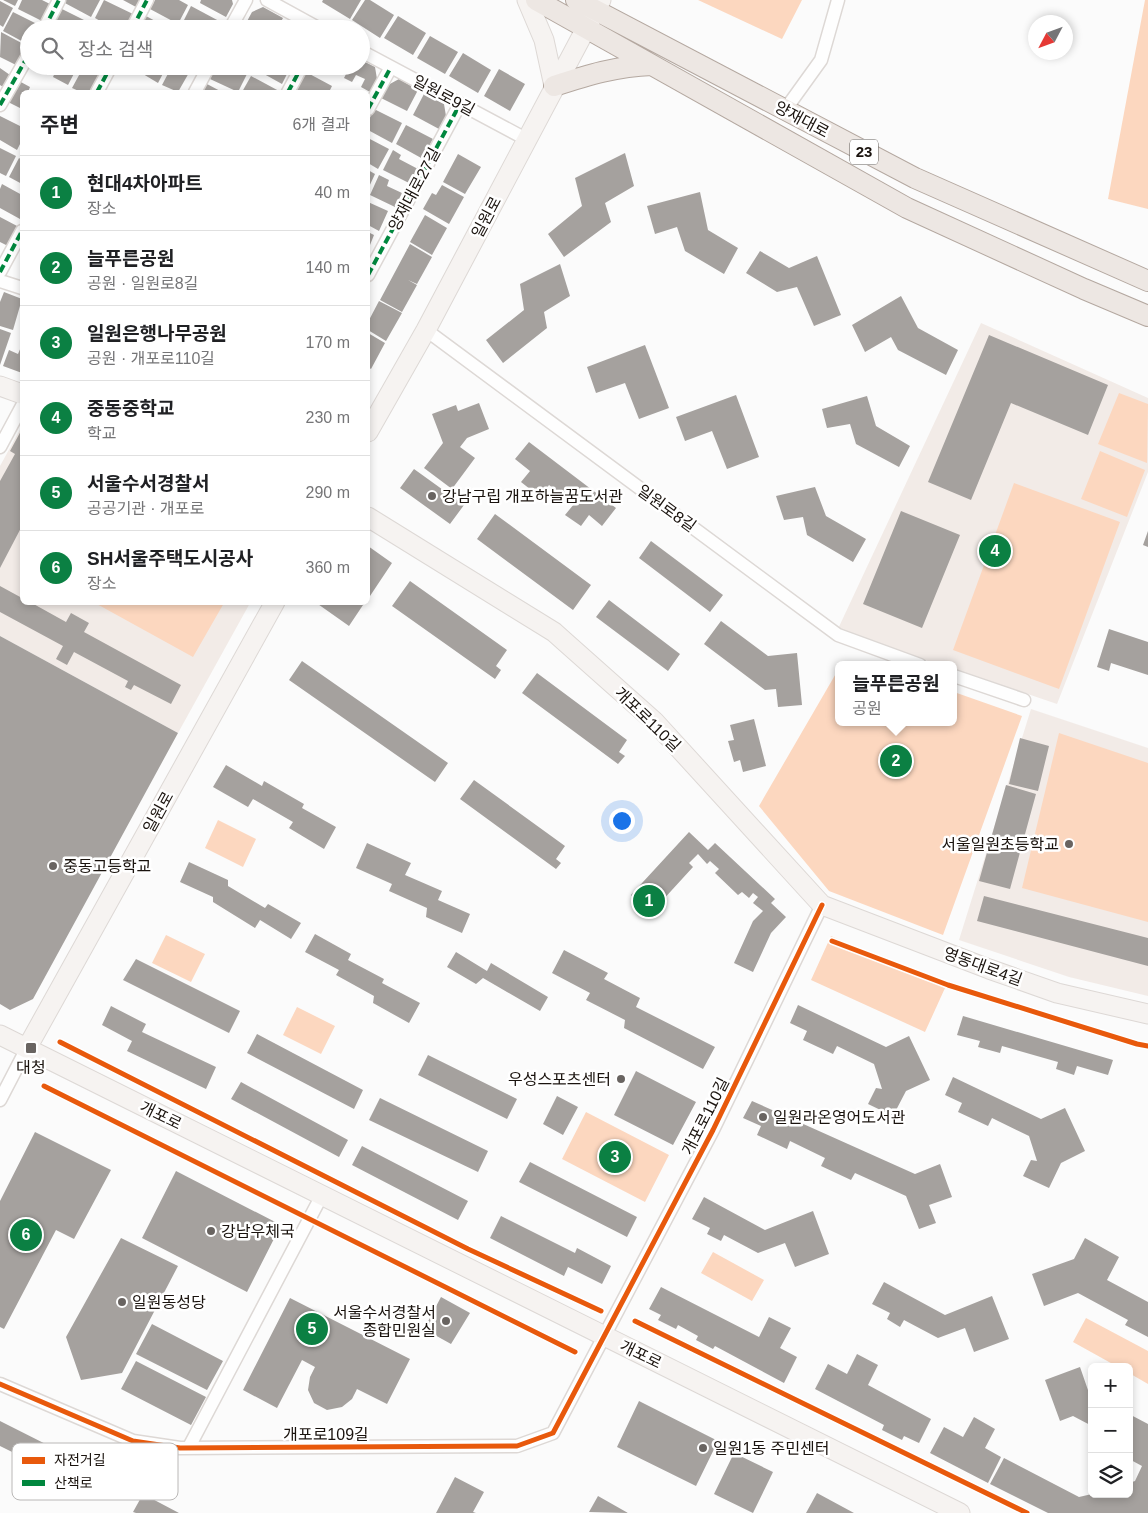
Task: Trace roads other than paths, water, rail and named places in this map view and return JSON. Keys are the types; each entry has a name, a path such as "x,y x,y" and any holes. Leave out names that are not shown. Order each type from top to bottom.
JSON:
{"main road":[{"name":"양재대로","path":"536,0 594,13 914,178 1146,279"},
{"name":"양재대로","path":"576,0 594,13 654,65 907,208 1084,289 1148,316"},
{"path":"554,86 612,69 627,66 654,65"},
{"name":"양재대로","path":"1084,289 1148,311"}],"street":[{"path":"49,20 59,0"},
{"path":"137,20 147,0"},
{"path":"235,20 246,0"},
{"path":"266,0 303,20"},
{"path":"526,0 544,40 554,86"},
{"path":"785,110 821,60 838,0"},
{"name":"일원로","path":"370,421 426,330 594,13"},
{"name":"일원로9길","path":"370,56 526,139"},
{"path":"370,105 391,67"},
{"path":"0,105 20,70"},
{"path":"98,90 106,75"},
{"path":"196,90 204,75"},
{"path":"289,90 297,75"},
{"name":"양재대로27길","path":"370,271 460,104"},
{"path":"0,272 20,235"},
{"path":"0,281 20,287"},
{"name":"일원로8길","path":"426,330 838,635 909,661"},
{"path":"0,386 20,393"},
{"path":"0,447 20,410"},
{"name":"개포로110길","path":"370,518 554,632 654,720 822,905 713,1130 603,1335"},
{"name":"일원로","path":"27,1048 273,605"},
{"path":"957,677 1024,700"},
{"name":"영동대로4길","path":"822,905 1057,993 1148,1014"},
{"name":"개포로","path":"0,1035 960,1513"},
{"path":"0,1100 27,1048"},
{"path":"189,1447 322,1195"},
{"name":"개포로109길","path":"178,1448 517,1446 552,1433 603,1335"},
{"name":"개포로109길","path":"0,1384 133,1441 146,1443"}],"place":[{"name":"강남구립 개포하늘꿈도서관","path":"432,496"},
{"name":"중동중학교","path":"995,551"},
{"name":"늘푸른공원","path":"896,761"},
{"name":"서울일원초등학교","path":"1069,844"},
{"name":"중동고등학교","path":"53,866"},
{"name":"현대4차아파트","path":"649,901"},
{"name":"대청","path":"31,1048"},
{"name":"우성스포츠센터","path":"621,1079"},
{"name":"일원라온영어도서관","path":"763,1117"},
{"name":"일원은행나무공원","path":"615,1157"},
{"name":"강남우체국","path":"211,1231"},
{"name":"SH서울주택도시공사","path":"26,1235"},
{"name":"일원동성당","path":"122,1302"},
{"name":"서울수서경찰서 종합민원실","path":"446,1321"},
{"name":"서울수서경찰서","path":"312,1329"},
{"name":"일원1동 주민센터","path":"703,1448"}]}
